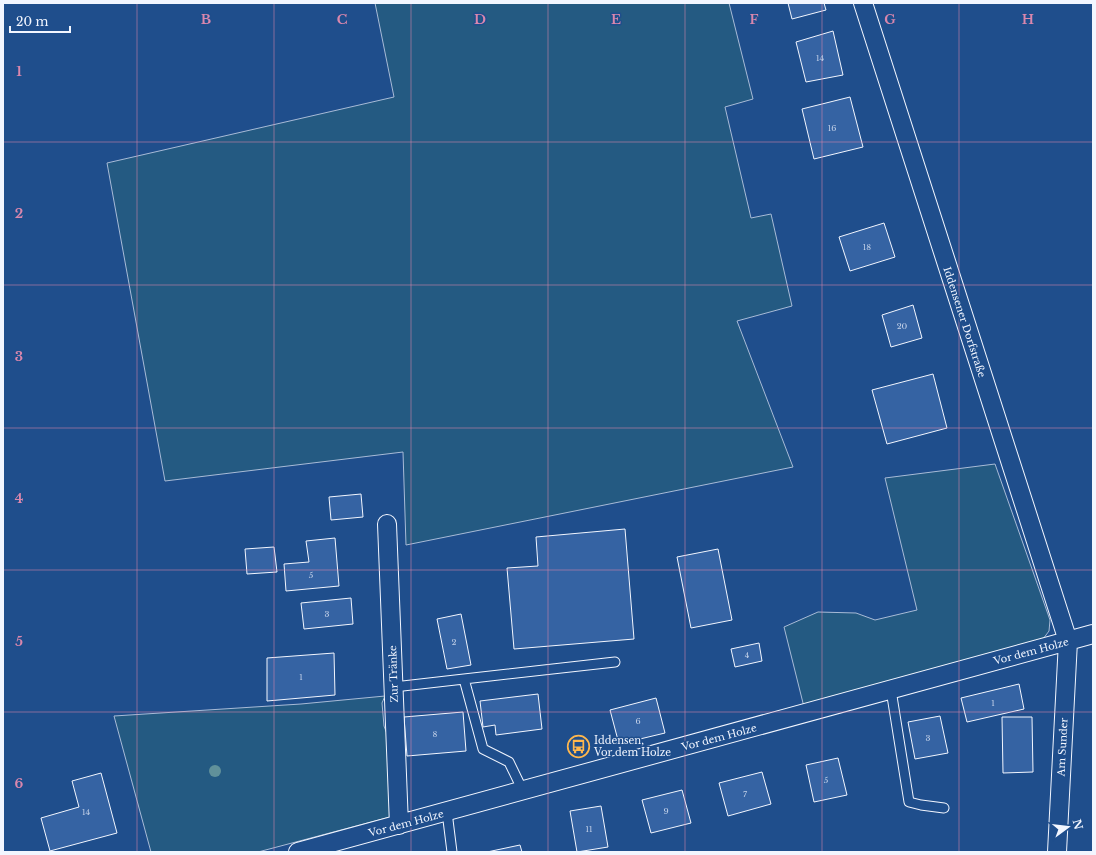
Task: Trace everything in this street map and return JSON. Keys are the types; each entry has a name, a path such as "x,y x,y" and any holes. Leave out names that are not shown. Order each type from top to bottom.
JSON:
{"street":[{"name":"Iddensener Dorfstraße","path":"863,3 1068,641"},
{"name":"Zur Tränke","path":"387,524 399,825"},
{"name":"Vor dem Holze","path":"298,852 1093,634"},
{"name":"Am Sunder","path":"1057,852 1068,641"}],"lane":[{"path":"394,687 615,662"},
{"path":"464,679 483,749 509,762 523,791"},
{"path":"891,690 909,802 944,808"},
{"path":"447,812 452,852"}],"shaded area":[{"path":"375,3 729,3 753,99 725,107 751,218 771,214 792,306 737,321 793,467 406,545 403,452 165,481 107,163 394,97"},
{"path":"995,464 1050,620 1049,631 1043,639 804,707 784,627 818,612 856,613 875,620 917,610 885,478"},
{"path":"385,696 382,703 384,726 389,739 390,817 258,852 151,852 114,716 301,704"}],"building":[{"path":"788,3 824,3 826,10 792,19"},
{"path":"833,31 843,75 806,82 796,42"},
{"path":"850,97 863,147 814,159 802,109"},
{"path":"884,223 895,257 850,271 839,237"},
{"path":"913,305 922,338 891,347 882,315"},
{"path":"933,374 947,428 887,444 872,390"},
{"path":"361,494 363,517 331,520 329,497"},
{"path":"625,529 634,639 514,649 507,568 538,566 536,537"},
{"path":"335,538 339,586 286,591 284,564 309,562 306,541"},
{"path":"274,547 277,572 247,574 245,549"},
{"path":"718,549 732,620 691,628 677,557"},
{"path":"351,598 353,624 304,629 301,603"},
{"path":"461,614 471,665 447,669 437,619"},
{"path":"759,643 762,661 735,667 731,649"},
{"path":"334,653 335,695 267,701 267,658"},
{"path":"1019,684 1024,709 967,722 961,698"},
{"path":"538,694 542,729 496,735 495,725 483,727 480,701"},
{"path":"656,698 665,733 619,744 610,710"},
{"path":"463,712 466,751 407,756 404,717"},
{"path":"940,716 948,753 915,759 908,722"},
{"path":"1002,717 1032,717 1033,772 1003,773"},
{"path":"838,758 847,795 814,802 806,765"},
{"path":"762,772 771,804 728,816 719,783"},
{"path":"101,773 117,833 50,851 41,818 79,807 72,781"},
{"path":"682,790 691,823 651,833 642,800"},
{"path":"601,806 608,847 577,852 570,811"},
{"path":"520,845 522,852 487,852"}],"place":[{"name":"Iddensen, Vor dem Holze","path":"579,746"}]}
